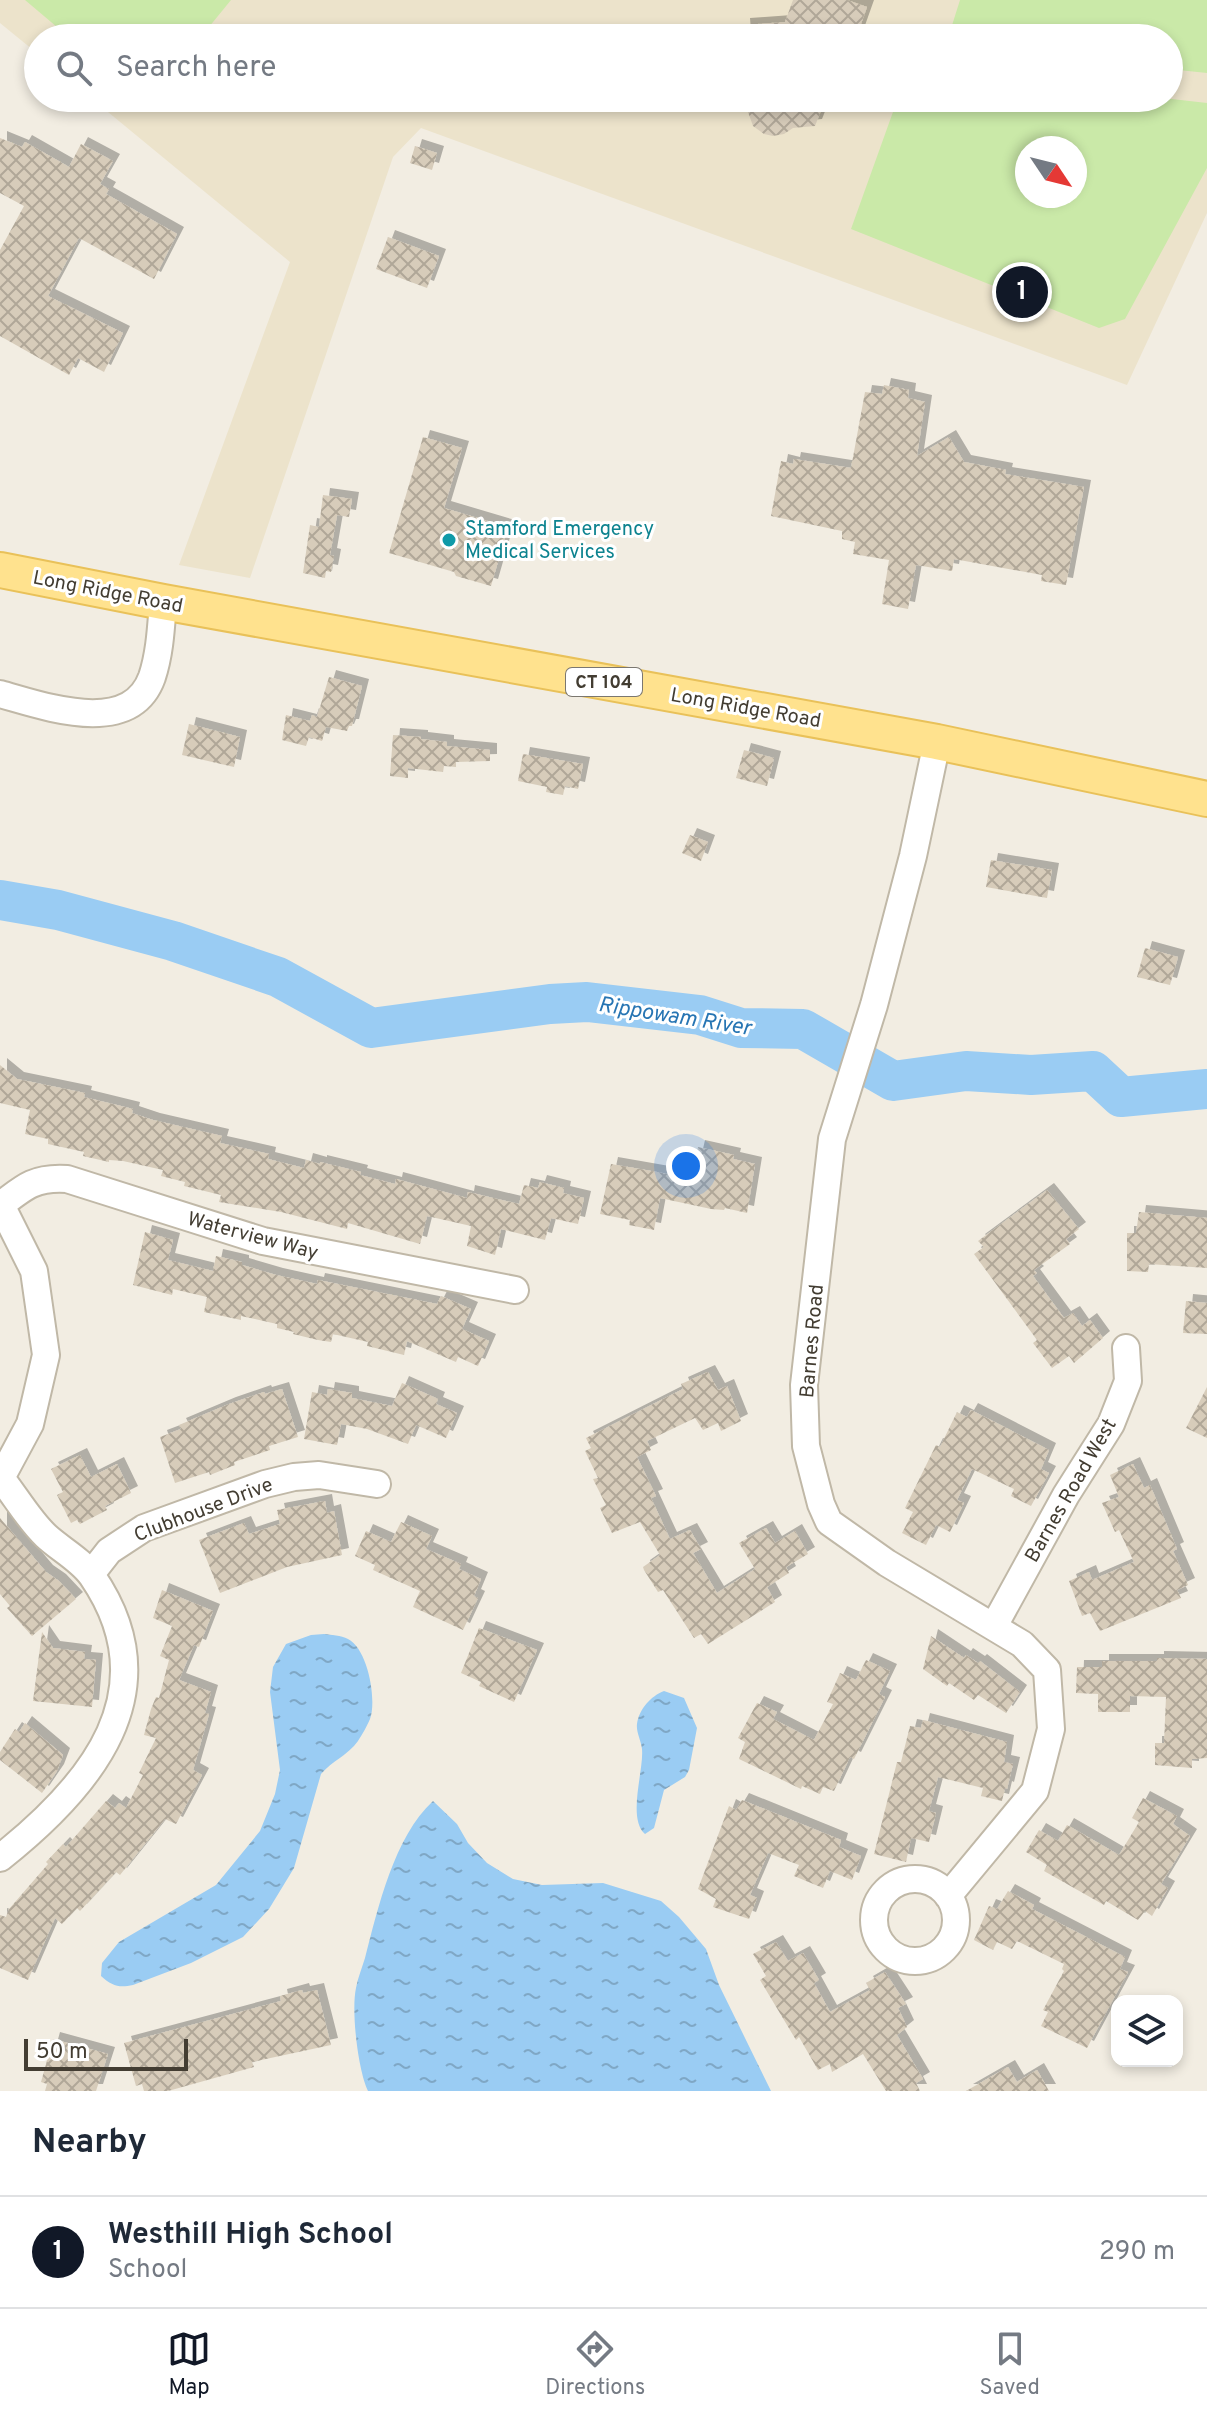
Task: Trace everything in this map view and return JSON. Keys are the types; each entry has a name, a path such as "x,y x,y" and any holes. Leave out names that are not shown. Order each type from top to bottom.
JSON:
{"main road":[{"name":"Long Ridge Road","path":"0,570 937,742 1207,799"}],"street":[{"path":"0,694 83,714 103,713 132,703 143,693 151,679 163,602"},
{"name":"Barnes Road","path":"937,742 913,856 874,1005 832,1139 804,1385 806,1446 821,1504 829,1522 887,1563 1022,1644 1047,1670 1051,1729 1035,1791 948,1896"},
{"name":"Waterview Way","path":"0,1204 45,1177 67,1179 263,1241 515,1290"},
{"path":"0,1204 34,1271 46,1355 30,1424 1,1478 44,1534 91,1574 122,1637 125,1679 121,1708 81,1779 38,1829 0,1858"},
{"name":"Barnes Road West","path":"994,1626 1066,1495 1111,1424 1128,1381 1126,1348"},
{"name":"Clubhouse Drive","path":"91,1574 109,1551 144,1528 265,1484 319,1475 377,1484"}],"shaded area":[{"path":"0,0 1207,0 1207,213 1127,385 421,128 393,157 250,578 179,565 290,262 108,112 1183,112 1183,24 24,24 24,43 0,23"}],"green space":[{"path":"25,0 231,0 211,24 53,24"},
{"path":"960,0 1207,0 1207,73 1183,70 1183,24 952,24"},
{"path":"1183,100 1207,103 1207,168 1125,319 1099,328 851,229 893,112 1183,112"}],"water":[{"path":"324,1634 348,1639 361,1653 369,1676 372,1711 358,1741 321,1774 294,1868 269,1909 243,1937 191,1963 133,1985 120,1986 109,1982 101,1976 102,1963 119,1942 216,1885 260,1831 275,1794 280,1770 270,1692 273,1667 286,1644"},
{"path":"664,1691 684,1698 697,1728 689,1770 685,1777 664,1790 654,1828 645,1834 637,1817 642,1749 637,1724 646,1704"},
{"path":"433,1801 457,1824 468,1843 487,1863 513,1879 542,1885 603,1883 661,1901 706,1949 719,1985 771,2091 368,2091 356,2040 354,2011 357,1984 389,1874 408,1834"}],"building":[{"path":"793,0 847,0 867,7 861,24 757,24 785,22"},
{"path":"748,112 820,112 815,126 793,128 784,134 764,134 753,126"},
{"path":"0,138 22,147 25,142 69,167 81,144 113,161 100,184 109,189 106,194 177,234 154,279 79,238 48,296 123,333 104,372 78,358 69,375 0,336 0,250 24,206 0,193"},
{"path":"415,146 437,153 432,170 410,163"},
{"path":"388,237 439,256 427,288 376,269"},
{"path":"884,385 909,390 908,398 925,402 917,456 949,437 964,462 1006,470 1005,474 1084,487 1066,585 1041,581 1042,575 954,559 952,571 916,565 908,609 882,604 889,560 853,554 855,542 842,539 842,531 771,516 781,461 793,464 794,459 851,468 865,392 882,394"},
{"name":"Stamford Emergency Medical Services","path":"423,437 462,448 444,508 508,527 491,586 389,553"},
{"path":"323,495 352,499 349,517 337,515 330,555 334,556 331,572 326,571 325,578 303,573 310,525 319,527"},
{"path":"329,677 362,686 352,726 347,731 326,727 322,741 309,737 306,746 282,740 286,715 310,721 312,715 317,717"},
{"path":"189,724 240,737 234,767 182,755"},
{"path":"393,735 447,742 447,746 490,750 490,761 456,762 456,767 444,766 443,772 408,768 408,778 390,776"},
{"path":"744,750 774,758 767,786 736,778"},
{"path":"523,754 583,764 578,789 565,786 563,795 546,792 547,787 518,781"},
{"path":"690,835 708,842 701,861 682,853"},
{"path":"991,860 1052,870 1047,898 986,887"},
{"path":"1145,948 1178,957 1170,985 1137,977"},
{"path":"0,1065 17,1079 85,1093 84,1097 133,1109 132,1113 153,1120 222,1136 220,1143 269,1154 268,1159 304,1168 306,1160 320,1162 395,1184 396,1179 467,1198 468,1192 519,1204 524,1185 538,1188 540,1182 564,1188 563,1193 584,1198 578,1224 551,1218 545,1240 501,1229 495,1255 467,1246 471,1226 427,1216 420,1244 348,1223 347,1229 281,1212 219,1202 221,1195 184,1186 185,1182 161,1176 163,1170 83,1156 84,1152 48,1144 48,1139 25,1134 30,1110 0,1103"},
{"path":"698,1147 734,1155 733,1159 755,1164 747,1213 660,1198 654,1230 629,1225 630,1220 600,1214 611,1164 691,1178"},
{"path":"1047,1190 1079,1229 1066,1239 1070,1244 1034,1270 1037,1273 1033,1276 1064,1318 1073,1313 1082,1326 1090,1320 1103,1338 1074,1363 1069,1356 1052,1368 1033,1343 1037,1340 974,1254 984,1247 978,1241"},
{"path":"1139,1212 1207,1218 1207,1268 1149,1264 1148,1272 1127,1271 1127,1233 1136,1233"},
{"path":"145,1232 173,1240 168,1260 213,1271 216,1256 317,1284 318,1280 437,1304 441,1296 471,1309 462,1329 489,1341 478,1366 458,1357 456,1362 407,1341 404,1355 333,1334 331,1342 318,1340 277,1328 277,1324 204,1312 207,1297 173,1289 172,1295 133,1285"},
{"path":"1186,1301 1207,1303 1207,1334 1183,1333"},
{"path":"708,1372 718,1390 727,1386 741,1421 721,1431 718,1423 703,1430 695,1418 647,1441 651,1450 637,1457 656,1496 651,1498 670,1539 690,1530 701,1549 693,1553 717,1593 755,1569 739,1543 766,1528 775,1543 795,1531 808,1554 786,1567 789,1573 767,1587 775,1602 708,1644 701,1634 694,1638 663,1590 658,1592 644,1570 643,1567 660,1555 640,1522 612,1533 600,1508 606,1505 593,1479 598,1478 585,1451 591,1448 586,1438 683,1389 681,1384"},
{"path":"402,1383 438,1399 436,1404 457,1413 446,1438 416,1425 408,1444 367,1429 341,1424 337,1445 304,1439 312,1392 327,1395 328,1389 352,1393 352,1398 392,1406"},
{"path":"1207,1387 1207,1438 1186,1428"},
{"path":"282,1389 298,1437 269,1446 270,1450 234,1462 235,1465 210,1475 209,1472 175,1483 160,1437 181,1429 179,1425 229,1404"},
{"path":"971,1410 1049,1450 1041,1469 1049,1473 1031,1506 1011,1496 1014,1489 972,1469 957,1500 964,1503 950,1532 936,1525 926,1545 902,1533 913,1512 905,1508 936,1445 940,1447 957,1412 967,1417"},
{"path":"80,1455 91,1477 117,1464 131,1493 80,1524 77,1520 71,1523 57,1495 63,1492 51,1469"},
{"path":"1133,1464 1144,1488 1150,1485 1177,1549 1173,1551 1188,1585 1177,1590 1181,1598 1100,1631 1090,1613 1082,1616 1069,1581 1089,1572 1092,1580 1134,1562 1102,1503 1119,1497 1110,1475"},
{"path":"325,1501 327,1513 334,1511 342,1555 287,1567 220,1593 199,1540 244,1523 249,1534 280,1524 277,1510"},
{"path":"0,1518 46,1572 76,1599 32,1636 7,1608 10,1606 0,1594"},
{"path":"401,1522 432,1536 426,1549 461,1564 459,1569 481,1579 474,1596 478,1598 463,1630 413,1607 420,1591 373,1570 375,1565 355,1556 366,1531 391,1542"},
{"path":"162,1590 213,1611 199,1647 194,1645 179,1680 211,1692 205,1713 209,1714 193,1770 202,1775 176,1824 165,1819 120,1875 116,1872 80,1911 77,1908 62,1924 55,1918 28,1980 0,1968 0,1915 6,1917 9,1909 48,1864 46,1862 63,1844 66,1847 106,1801 115,1808 119,1803 126,1808 143,1775 139,1773 156,1738 144,1735 151,1709 156,1697 159,1698 169,1660 160,1656 172,1626 153,1618"},
{"path":"479,1628 537,1650 514,1702 479,1686 481,1682 461,1673"},
{"path":"42,1632 53,1648 85,1652 84,1659 96,1660 92,1707 33,1701"},
{"path":"931,1636 964,1658 966,1655 978,1663 980,1661 1020,1692 1006,1713 978,1695 974,1700 949,1683 947,1686 923,1669"},
{"path":"1157,1658 1207,1659 1207,1758 1192,1759 1192,1768 1155,1765 1155,1743 1164,1743 1166,1697 1130,1696 1130,1712 1098,1712 1098,1694 1076,1693 1077,1667 1102,1667 1102,1661 1157,1661"},
{"path":"866,1660 890,1671 879,1694 885,1697 834,1791 823,1787 820,1794 802,1786 801,1789 739,1759 745,1742 738,1738 757,1703 777,1712 773,1719 814,1740 833,1704 827,1702 840,1673 856,1680"},
{"path":"923,1720 1007,1742 1004,1762 1013,1764 1002,1801 981,1796 983,1788 938,1777 929,1811 936,1813 929,1842 911,1838 906,1862 874,1854 897,1762 901,1762 910,1726 921,1728"},
{"path":"25,1723 63,1755 57,1771 42,1793 0,1760 0,1752 15,1729 19,1732"},
{"path":"1143,1798 1177,1816 1173,1824 1190,1836 1161,1884 1168,1888 1152,1916 1145,1911 1138,1920 1106,1901 1104,1905 1044,1871 1047,1865 1026,1852 1039,1830 1058,1841 1067,1825 1119,1855 1139,1822 1132,1818"},
{"path":"742,1800 841,1840 839,1847 861,1856 852,1880 830,1871 823,1888 794,1876 799,1865 768,1853 750,1895 757,1898 749,1919 713,1907 716,1899 698,1889 729,1806 736,1810"},
{"path":"1008,1891 1034,1905 1032,1909 1125,1957 1120,1969 1128,1972 1116,1995 1111,1995 1111,2004 1087,2048 1041,2026 1048,2012 1043,2010 1064,1971 1064,1964 1017,1941 1012,1949 997,1942 993,1950 974,1940 989,1906 997,1909"},
{"path":"776,1942 788,1961 803,1953 819,1980 814,1983 830,2012 870,1990 866,1983 885,1972 906,2004 898,2008 907,2027 897,2035 923,2079 916,2083 920,2091 886,2091 863,2054 832,2072 830,2064 818,2070 760,1980 766,1976 753,1954"},
{"path":"302,1990 303,1993 317,1990 331,2045 252,2062 254,2067 168,2091 144,2091 142,2084 136,2086 124,2043 281,2001 280,1996"},
{"path":"53,2039 108,2054 96,2091 45,2091 47,2084 41,2082"},
{"path":"1008,2067 1017,2082 1037,2070 1049,2091 966,2091"}],"waterway":[{"name":"Rippowam River","path":"0,900 58,910 173,941 278,977 371,1028 550,1004 587,1002 700,1015 741,1028 803,1029 893,1081 966,1071 1031,1075 1093,1071 1121,1097 1207,1089"}],"place":[{"name":"Westhill High School","path":"1022,292"},
{"name":"Stamford Emergency Medical Services","path":"449,540"}]}
